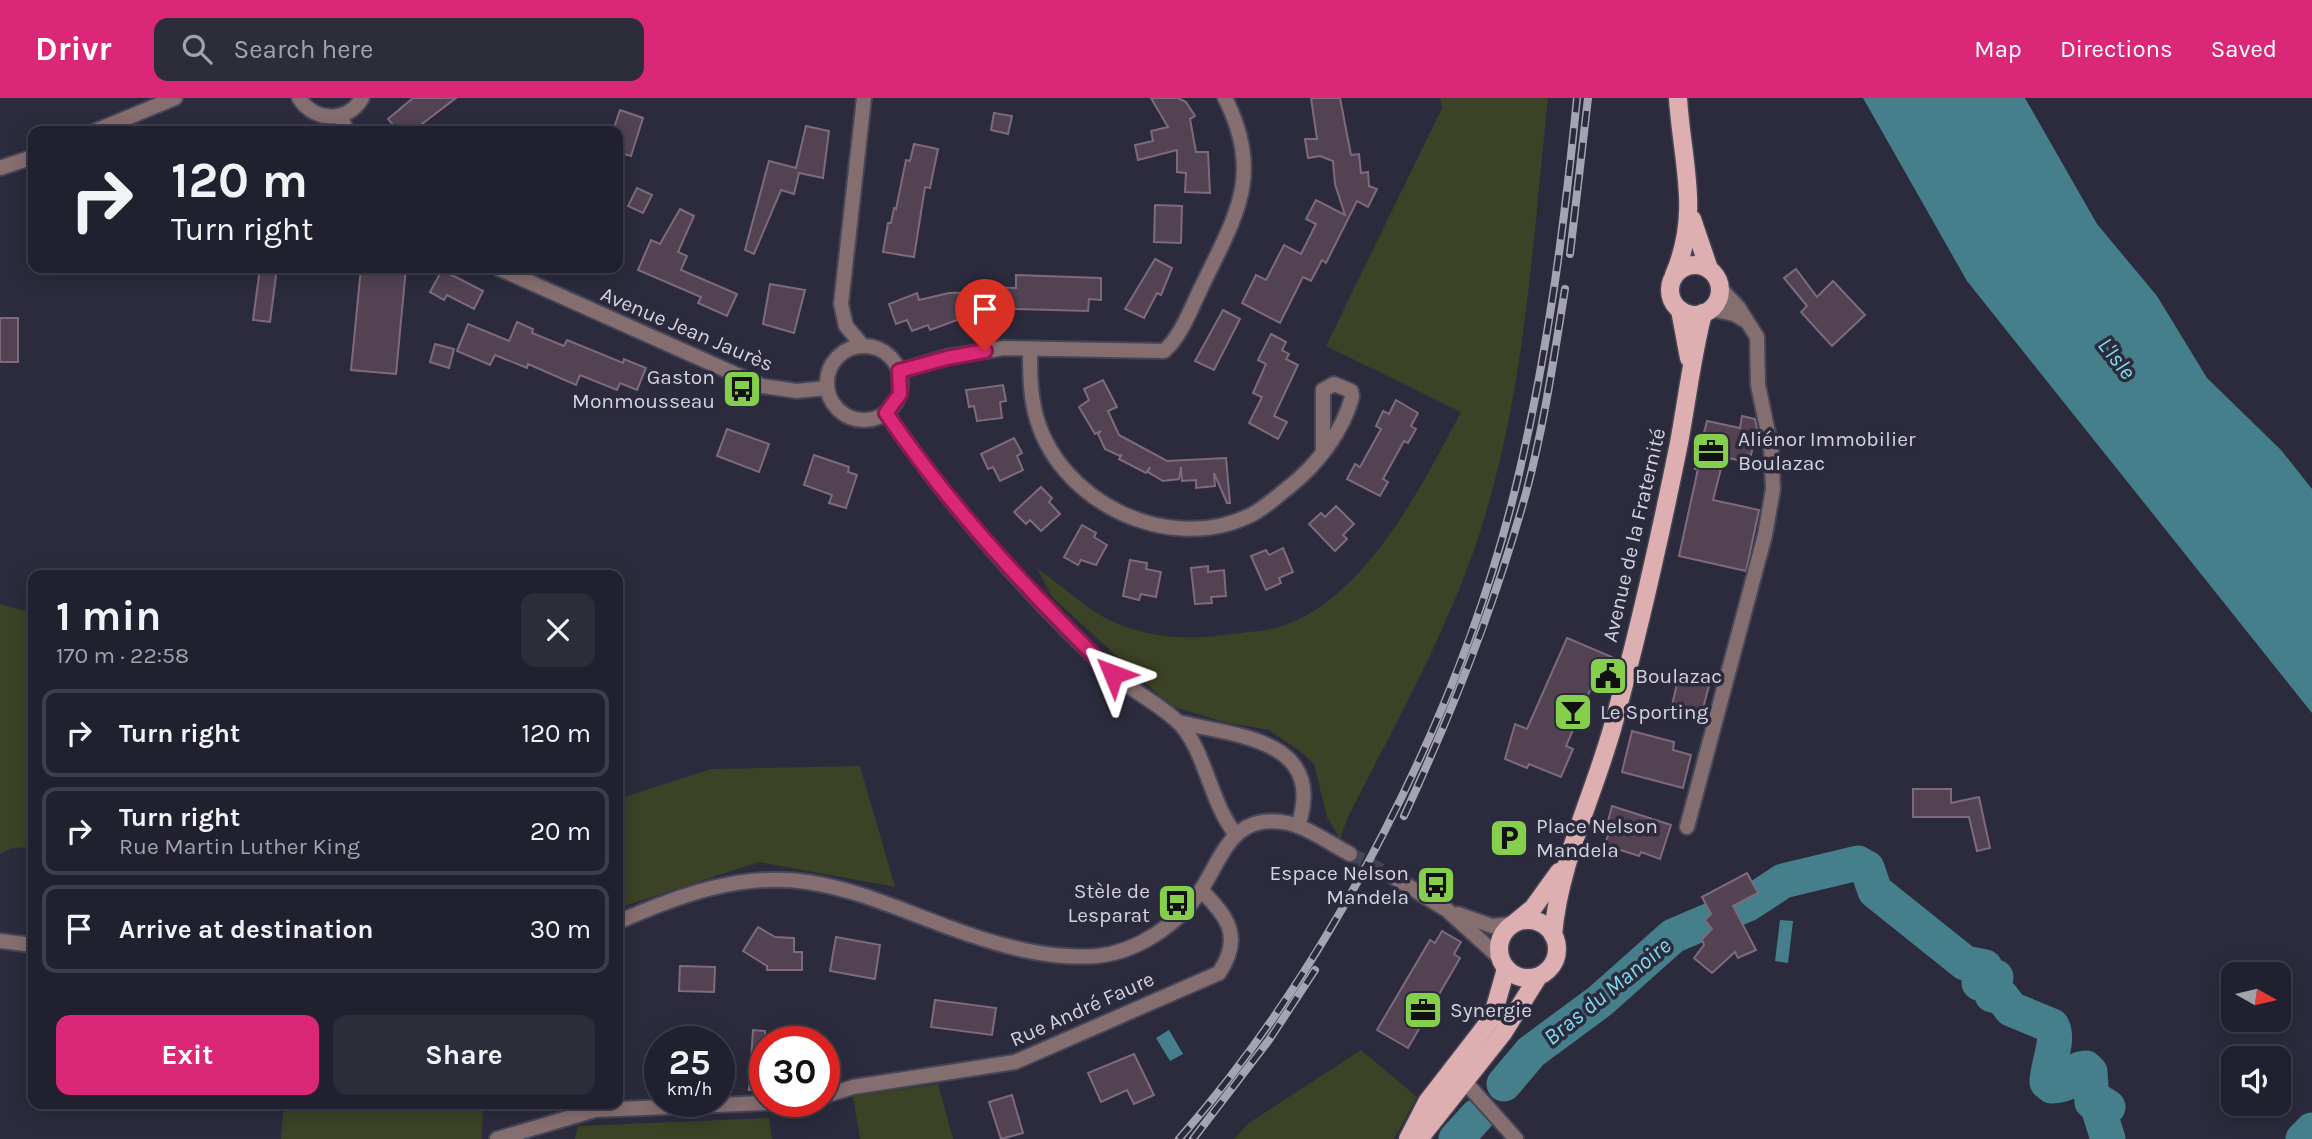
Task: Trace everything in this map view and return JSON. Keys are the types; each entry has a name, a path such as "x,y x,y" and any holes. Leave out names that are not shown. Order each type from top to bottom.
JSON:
{"main road":[{"path":"1678,98 1690,216 1688,238 1674,275 1671,298 1680,310 1695,315 1707,311 1719,295 1720,288 1709,269 1690,216"},
{"path":"1674,275 1687,266 1709,269"},
{"name":"Avenue de la Fraternité","path":"1680,310 1688,348 1690,382"},
{"name":"Avenue de la Fraternité","path":"1569,857 1586,815 1614,723 1659,539 1707,311"},
{"path":"1419,1139 1492,1018 1503,963 1501,939 1513,924 1533,908 1569,857"},
{"path":"1503,963 1521,978 1547,972 1556,955 1553,935 1558,898 1569,857"},
{"path":"1513,924 1531,920 1548,928 1553,935"},
{"path":"1408,1139 1427,1102 1503,1033 1538,976"}],"street":[{"path":"107,126 175,98"},
{"path":"299,98 315,114 340,116 351,111 362,98"},
{"path":"863,346 840,355 828,376 827,388 830,399 845,415 866,421 886,413 900,394 899,371 885,353 863,346 846,326 841,304 864,98"},
{"path":"899,371 947,358 1004,348 1156,353 1171,345 1233,222 1241,197 1244,142 1225,98"},
{"path":"340,116 345,126"},
{"path":"0,168 28,159"},
{"name":"Avenue Jean Jaurès","path":"509,273 762,386 797,391 827,388"},
{"path":"1687,827 1765,535 1773,489 1771,447 1758,385 1757,337 1751,324 1720,288"},
{"path":"1707,311 1734,314 1751,324"},
{"path":"1030,349 1035,413 1045,439 1075,481 1093,498 1142,523 1167,527 1212,527 1250,515 1312,467 1323,453"},
{"path":"886,413 908,444 990,543 1064,626 1113,674 1178,722 1199,758 1227,823 1236,833"},
{"path":"1178,722 1250,738 1281,751 1292,761 1303,786 1303,813 1298,826"},
{"path":"623,920 662,903 744,881 806,882 876,899 990,941 1046,954 1097,956 1133,947 1170,924 1201,890 1214,864 1236,833 1261,823 1298,826 1350,854"},
{"path":"1392,876 1447,910 1503,963"},
{"name":"Rue André Faure","path":"840,1091 1015,1062 1219,973 1230,952 1230,929 1223,914 1201,890"},
{"path":"1447,910 1492,926 1513,924"},
{"path":"0,941 28,944"},
{"path":"1459,1075 1516,1139"},
{"path":"623,1109 749,1104"},
{"path":"497,1139 595,1110 619,1109"}],"shaded area":[{"path":"1440,98 1548,98 1519,361 1499,465 1472,556 1440,633 1347,819 1340,839 1327,817 1314,764 1300,751 1269,730 1224,722 1171,706 1052,597 1037,568 1082,603 1111,621 1140,631 1185,637 1216,636 1279,627 1310,613 1338,593 1364,567 1409,505 1461,412 1326,346 1442,108"},
{"path":"0,604 28,612 28,847 12,848 0,854"},
{"path":"860,766 895,887 759,862 623,906 623,797 711,769"},
{"path":"1361,1050 1417,1097 1394,1139 1234,1139 1249,1123"},
{"path":"938,1084 953,1139 860,1139 853,1096"},
{"path":"284,1109 483,1109 482,1139 281,1139"},
{"path":"769,1118 772,1139 575,1139 578,1126"}],"water":[{"name":"L'Isle","path":"1863,98 2025,98 2097,224 2157,296 2207,378 2281,450 2312,489 2312,713 1967,281"},
{"path":"1780,920 1793,921 1788,963 1775,961"},
{"path":"1169,1030 1183,1054 1170,1061 1156,1038"}],"building":[{"path":"413,98 456,98 422,124 424,126 394,126 388,119"},
{"path":"1151,98 1178,98 1186,102 1195,116 1190,119 1196,152 1208,152 1210,193 1185,192 1186,173 1177,172 1177,150 1138,160 1135,145 1153,141 1151,131 1168,127"},
{"path":"1311,98 1340,98 1351,155 1359,154 1361,173 1368,172 1369,186 1377,189 1368,207 1357,201 1326,263 1322,260 1311,281 1303,277 1280,323 1242,303 1256,275 1266,280 1284,245 1301,254 1316,224 1306,219 1316,200 1345,215 1335,184 1333,161 1320,156 1308,158 1305,139 1317,139"},
{"path":"620,110 643,118 631,156 623,154 623,126 615,126"},
{"path":"994,113 1012,116 1008,134 991,130"},
{"path":"806,126 829,131 823,178 799,173 794,194 781,190 754,254 745,250 769,161 796,168"},
{"path":"914,144 938,149 930,188 925,187 914,257 883,252 888,223 891,223 894,208 896,209 906,160 910,161"},
{"path":"637,188 652,195 643,213 628,206"},
{"path":"1155,205 1182,206 1181,243 1154,242"},
{"path":"680,209 694,216 678,252 687,256 681,270 737,294 727,316 698,303 701,297 638,270 651,240 660,244"},
{"path":"1155,259 1172,268 1161,295 1157,293 1144,318 1125,309"},
{"path":"1796,269 1817,297 1833,281 1865,315 1832,346 1801,312 1807,306 1784,278"},
{"path":"259,273 276,273 270,322 253,320"},
{"path":"361,273 406,273 396,374 351,370"},
{"path":"440,273 448,273 483,291 474,309 447,295 444,300 430,292"},
{"path":"1016,275 1101,278 1101,300 1089,299 1088,311 986,308 987,323 957,320 930,330 928,325 912,331 907,320 896,324 889,304 917,293 919,300 949,293 986,292 986,287 1016,288"},
{"path":"770,284 805,290 794,333 763,324"},
{"path":"1223,310 1240,319 1214,370 1195,361"},
{"path":"0,318 18,318 18,362 0,362"},
{"path":"517,322 533,329 532,333 564,346 567,340 623,363 624,359 646,368 637,390 620,383 617,390 580,375 576,385 528,364 527,368 495,355 490,365 457,351 468,324 509,341"},
{"path":"1271,334 1286,342 1282,350 1289,354 1286,359 1298,365 1274,416 1287,422 1278,439 1249,423 1262,397 1253,393 1266,364 1258,360"},
{"path":"435,344 454,349 449,368 430,362"},
{"path":"1103,380 1117,407 1108,411 1119,435 1167,461 1226,458 1230,503 1227,503 1214,473 1215,486 1196,488 1196,480 1182,481 1181,467 1179,479 1163,481 1148,472 1150,467 1146,473 1119,459 1122,454 1120,456 1105,449 1098,434 1101,431 1095,434 1079,407 1089,400 1084,389"},
{"path":"1003,385 1006,401 1000,402 1002,418 977,421 974,406 969,407 966,390"},
{"path":"1396,400 1418,413 1411,426 1416,429 1408,443 1404,441 1383,479 1388,482 1380,496 1347,479 1355,464 1360,467 1381,429 1376,426 1383,411 1389,414"},
{"path":"1742,416 1755,419 1757,429 1751,455 1747,454 1746,462 1724,457 1713,500 1759,510 1746,571 1679,556 1707,421 1740,428"},
{"path":"727,429 769,444 759,472 717,456"},
{"path":"1014,438 1022,453 1017,456 1023,470 1000,481 993,467 988,469 981,454"},
{"path":"814,455 849,467 848,472 857,475 846,508 829,503 832,495 804,485"},
{"path":"1041,487 1052,498 1049,502 1060,514 1041,531 1030,520 1026,524 1014,512"},
{"path":"1336,506 1354,524 1343,535 1347,539 1335,551 1309,524 1321,513 1325,517"},
{"path":"1082,525 1096,533 1094,537 1107,545 1096,565 1081,560 1078,565 1064,557"},
{"path":"1283,548 1293,572 1279,578 1281,583 1266,590 1251,556 1266,550 1269,555"},
{"path":"1130,560 1147,563 1146,569 1161,572 1156,597 1141,594 1139,600 1123,596"},
{"path":"1208,566 1208,572 1224,570 1226,596 1211,597 1212,603 1195,604 1191,568"},
{"path":"1567,638 1612,657 1604,694 1591,688 1566,746 1573,749 1561,777 1529,764 1527,768 1505,759 1515,724 1527,729"},
{"path":"1679,675 1710,682 1702,712 1672,705"},
{"path":"1632,731 1674,742 1673,750 1691,755 1683,788 1622,772"},
{"path":"1913,789 1951,789 1951,803 1979,797 1990,848 1977,851 1969,817 1913,817"},
{"path":"1612,806 1671,825 1660,859 1641,852 1639,856 1605,845 1612,822 1608,821"},
{"path":"1747,873 1758,893 1733,906 1756,950 1738,958 1735,952 1712,973 1694,958 1704,945 1702,939 1712,929 1705,920 1711,914 1702,897"},
{"path":"758,927 775,937 794,938 794,952 802,952 802,970 767,970 767,966 743,951"},
{"path":"1442,931 1461,942 1454,954 1460,958 1408,1048 1377,1030 1430,940 1435,943"},
{"path":"836,937 880,945 875,979 830,971"},
{"path":"680,966 715,967 714,992 679,991"},
{"path":"935,1000 996,1008 992,1035 931,1027"},
{"path":"1134,1054 1154,1095 1134,1104 1127,1090 1101,1102 1088,1073"},
{"path":"1012,1095 1023,1133 1001,1139 989,1102"}],"waterway":[{"name":"Bras du Manoire","path":"1504,1084 1531,1052 1600,1001 1673,936 1748,904 1783,881 1858,863 1867,868 1875,891 1965,963 1985,967 1979,983 1983,984 1996,977 1992,995 2002,997 2011,1009 2052,1026 2055,1038 2047,1082 2052,1086 2065,1083 2080,1069 2086,1068 2090,1072 2092,1102 2100,1102 2108,1107 2100,1114 2108,1139"},
{"name":"Bras du Manoire","path":"1456,1139 1477,1116"},
{"path":"2303,1139 2312,1130"}],"tunnel":[{"path":"1350,854 1392,876"}],"railway":[{"path":"1179,1139 1235,1070 1288,995 1338,915 1384,832 1426,745 1462,658 1492,571 1516,486 1537,390 1553,293 1577,98"},
{"path":"1570,254 1588,98"},
{"path":"1404,816 1472,657 1514,535 1538,442 1565,289"},
{"path":"1193,1139 1269,1040 1315,970"}],"place":[{"name":"Gaston Monmousseau","path":"742,389"},
{"name":"Aliénor Immobilier Boulazac","path":"1711,451"},
{"name":"Boulazac","path":"1608,676"},
{"name":"Le Sporting","path":"1573,712"},
{"name":"Place Nelson Mandela","path":"1509,838"},
{"name":"Espace Nelson Mandela","path":"1436,885"},
{"name":"Stèle de Lesparat","path":"1177,903"},
{"name":"Synergie","path":"1423,1010"}],"route":[{"path":"985,351 899,371 900,394 886,413 908,444 998,553 1064,626 1113,674"}]}
